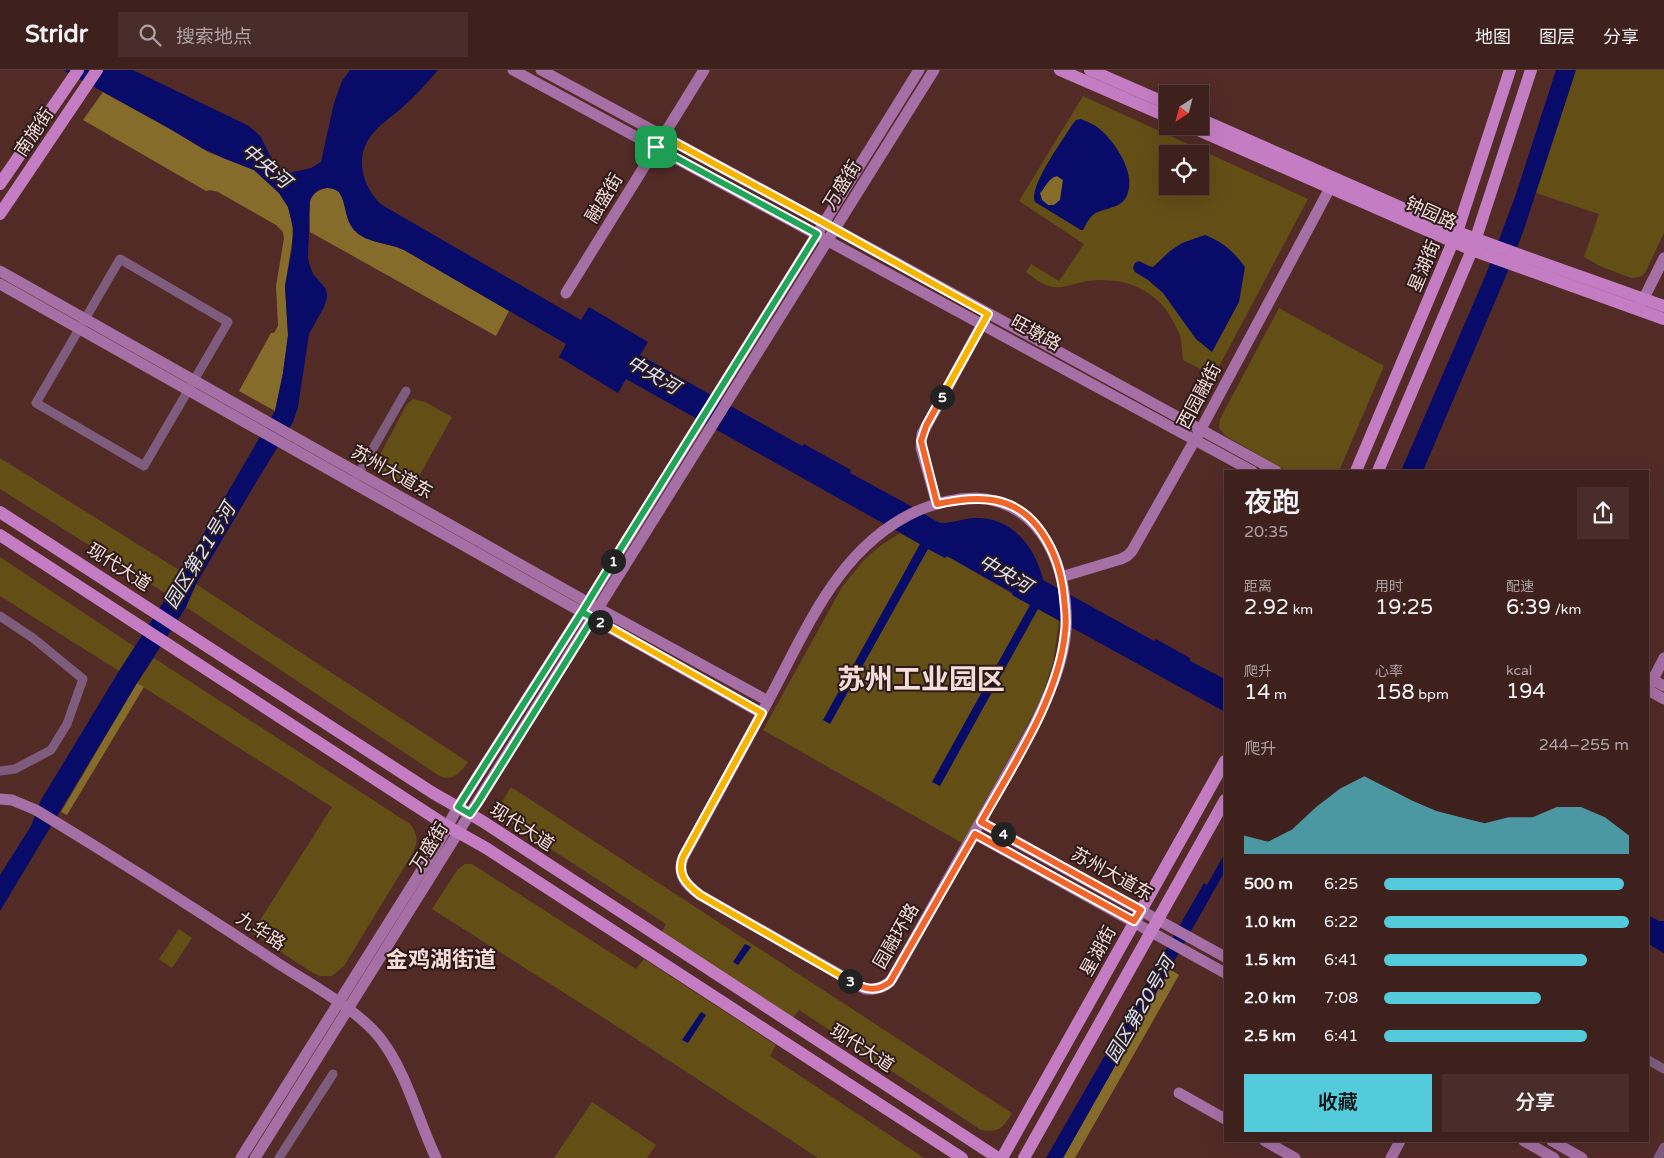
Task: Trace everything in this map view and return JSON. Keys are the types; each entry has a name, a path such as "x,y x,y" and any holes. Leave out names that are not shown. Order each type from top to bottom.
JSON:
{"main road":[{"name":"南施街","path":"0,214 97,70"},
{"name":"旺墩路","path":"513,70 828,240 1200,429 1274,470"},
{"name":"旺墩路","path":"541,70 824,223 985,319 1250,470"},
{"name":"融盛街","path":"566,293 704,70"},
{"name":"万盛街","path":"242,1158 459,833 596,613 706,426 717,395 919,70"},
{"name":"万盛街","path":"255,1158 458,807 585,607 706,426 727,402 934,70"},
{"path":"1060,70 1159,113"},
{"path":"1090,70 1159,100"},
{"name":"星湖街","path":"1356,470 1455,237 1510,70"},
{"path":"1378,470 1474,244 1531,70"},
{"name":"南施街","path":"0,184 75,75"},
{"name":"钟园路","path":"1209,122 1455,237"},
{"name":"钟园路","path":"1209,135 1330,188 1455,237 1641,304 1664,319"},
{"name":"西园融街","path":"1062,583 1121,559 1132,551 1195,440 1330,188"},
{"path":"1641,304 1664,258"},
{"name":"苏州大道东","path":"0,271 82,324"},
{"name":"苏州大道东","path":"0,284 82,324 596,613 768,701"},
{"name":"钟园路","path":"1641,304 1664,306"},
{"path":"933,505 922,448 922,434 985,319"},
{"name":"园融环路","path":"968,498 982,498 1001,502 1016,509 1031,520 1043,535 1056,561 1062,583 1066,631 1056,674 1042,710 975,834 892,979 884,986 865,989 700,895 690,887 682,876 680,865 802,637 843,570 862,548 884,530 903,518 933,505 968,498"},
{"name":"现代大道","path":"0,512 1000,1158"},
{"path":"0,535 962,1158"},
{"name":"苏州大道东","path":"596,613 762,713"},
{"path":"1649,684 1664,658"},
{"path":"1649,684 1664,686"},
{"path":"1649,684 1664,699"},
{"name":"星湖街","path":"1000,1158 1224,763"},
{"name":"九华路","path":"0,799 12,800 36,810 211,919 343,1006 370,1028 388,1050 405,1082 436,1158"},
{"name":"星湖街","path":"1024,1158 1224,802"},
{"name":"苏州大道东","path":"981,822 1224,956"},
{"name":"苏州大道东","path":"975,834 1224,972"},
{"path":"1178,1093 1224,1118"},
{"path":"1267,1142 1295,1158"},
{"path":"1391,1158 1399,1142"},
{"path":"1526,1142 1554,1158"},
{"path":"1554,1142 1582,1158"}],"street":[{"path":"120,258 228,322 192,386 144,466 36,403 120,258"},
{"path":"356,478 406,391"},
{"path":"0,616 33,638 83,680 67,724 51,750 15,769 0,771"},
{"path":"1649,1061 1664,1069"},
{"path":"279,1158 333,1074"},
{"path":"1658,1158 1664,1148"}],"shaded area":[{"path":"1576,70 1664,70 1664,233 1645,273 1640,277 1631,278 1602,267 1584,257 1599,214 1536,193"},
{"path":"103,92 208,152 254,170 279,193 288,207 292,221 293,236 285,286 288,335 275,411 239,391 271,333 274,333 278,326 276,286 284,238 283,232 276,225 218,192 206,191 83,120"},
{"path":"1083,96 1159,131 1159,135 1168,135 1190,145 1159,145 1159,195 1209,195 1209,154 1308,199 1214,376 1183,360 1180,335 1169,314 1151,295 1140,288 1115,281 1101,280 1054,287 1043,284 1026,272 1031,264 1059,281 1084,244 1019,201"},
{"path":"1057,176 1063,180 1060,200 1054,205 1047,205 1042,200 1040,193 1049,181"},
{"path":"327,188 333,188 339,192 343,199 349,222 359,234 373,241 404,250 509,311 496,336 310,232 309,211 311,199 314,194"},
{"path":"1279,308 1384,366 1339,470 1285,470 1226,436 1219,428 1220,419"},
{"path":"413,399 425,402 452,417 412,489 379,471 375,464 407,404"},
{"path":"0,458 182,572 168,595 0,489"},
{"path":"900,533 945,558 947,556 1059,621 1053,663 1042,696 962,843 763,730 842,587 864,560 880,546"},
{"path":"0,557 135,647 119,671 0,596"},
{"path":"196,584 468,762 455,776 447,778 438,775 186,607"},
{"path":"154,658 410,824 413,828 416,840 411,856 344,966 332,976 320,976 313,973 252,933 332,807 137,683"},
{"path":"137,683 144,687 67,815 61,812"},
{"path":"511,787 1012,1113 1009,1118 1003,1126 996,1130 981,1130 799,1010 793,1018 662,932 666,924 502,817 501,805"},
{"path":"465,864 472,864 636,969 644,959 776,1045 770,1056 924,1158 818,1158 604,1018 432,909 458,869"},
{"path":"179,929 192,938 172,968 159,959"},
{"path":"1170,969 1179,975 1075,1158 1063,1158"},
{"path":"592,1102 656,1145 647,1158 554,1158"}],"water":[{"path":"63,70 133,70 249,126 260,136 277,169 285,174 311,168 321,162 334,103 342,81 350,70 438,70 368,140 362,160 362,170 369,189 382,205 581,320 589,307 648,342 640,355 802,446 804,444 851,470 850,473 935,521 944,523 972,518 989,519 1011,529 1028,546 1035,557 1043,580 1154,641 1156,639 1190,658 1190,661 1224,678 1224,711 1038,609 940,786 932,782 1030,605 1012,595 1013,593 947,556 945,558 928,549 830,724 823,720 920,544 626,379 618,393 559,357 566,344 404,250 373,241 359,234 349,222 343,199 339,192 326,188 318,190 310,201 308,258 313,274 326,289 327,297 324,307 309,334 298,407 293,422 196,584 186,607 137,683 0,911 0,875 31,826 41,800 119,671 168,595 275,411 288,335 285,286 292,249 293,228 288,207 279,193 254,170 202,148"},
{"path":"1556,70 1576,70 1523,232 1423,470 1401,470 1487,272 1516,194"},
{"path":"1081,119 1092,124 1108,137 1120,153 1128,172 1129,181 1129,191 1125,199 1114,207 1094,214 1083,230 1035,202 1034,195 1041,175 1076,120","holes":["1057,176 1063,180 1060,200 1054,205 1048,205 1042,200 1040,193 1054,177"]},
{"path":"1205,235 1227,248 1245,267 1239,302 1212,352 1196,339 1163,293 1135,272 1133,268 1135,263 1139,261 1153,267 1182,243"},
{"name":"园区第20号河","path":"1224,855 1224,873 1063,1158 1046,1158 1204,883 1207,885"},
{"path":"1649,916 1659,921 1664,921 1664,953 1649,945"},
{"path":"745,944 751,947 738,965 733,962"},
{"path":"701,1012 706,1015 688,1043 682,1040"}],"district":[{"name":"苏州工业园区","path":"921,680"},
{"name":"金鸡湖街道","path":"441,960"}],"route":[{"path":"656,147 663,136 988,314 922,434 922,448 937,504 968,498 995,500 1021,512 1039,528 1056,561 1061,577 1066,631 1056,674 1042,710 981,822 1141,910 1134,921 975,834 890,982 874,989 865,989 858,986 700,895 690,887 682,876 680,865 683,857 762,713 582,612 458,807 470,814 477,804 593,618 582,612 587,602 817,234 656,147"}],"water label":[{"name":"中央河","path":"266,166"},
{"name":"中央河","path":"653,375"},
{"name":"园区第21号河","path":"200,556"},
{"name":"中央河","path":"1005,574"}]}
